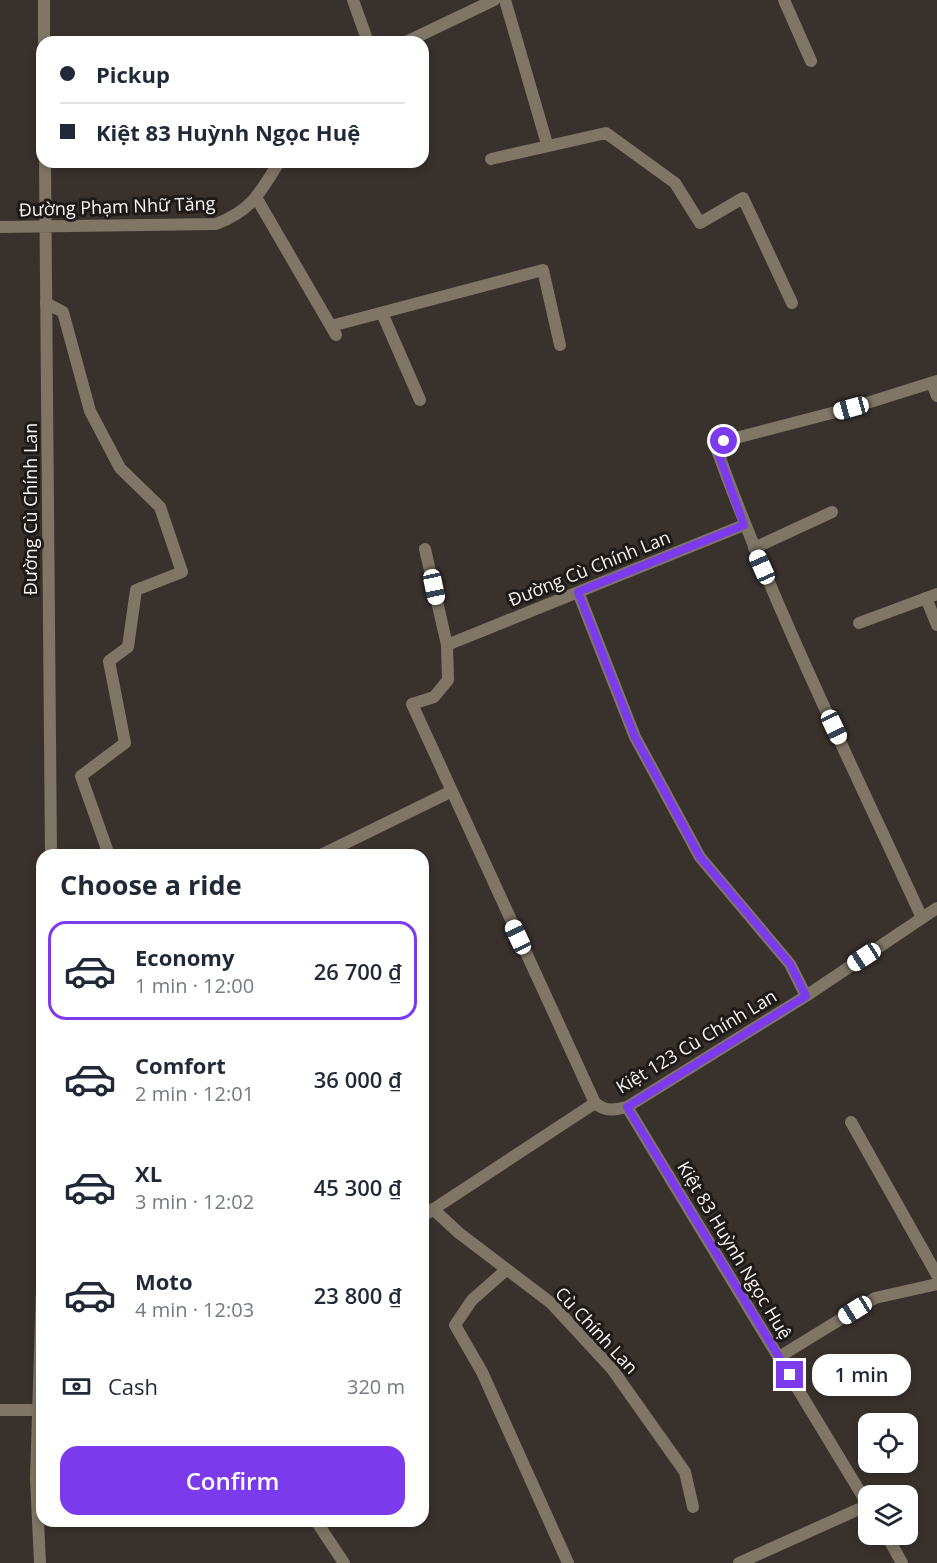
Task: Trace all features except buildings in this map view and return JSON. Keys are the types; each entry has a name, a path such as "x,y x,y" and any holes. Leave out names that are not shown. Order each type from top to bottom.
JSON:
{"street":[{"path":"44,0 44,36"},
{"path":"353,0 366,36"},
{"path":"419,36 495,0"},
{"path":"505,0 547,144"},
{"path":"784,0 811,61"},
{"path":"491,159 547,144 606,133 675,183 700,223 743,198 792,303"},
{"name":"Đường Cù Chính Lan","path":"45,168 51,849"},
{"name":"Đường Phạm Nhữ Tăng","path":"0,227 216,224 244,210 257,199 275,168"},
{"path":"257,199 333,331 382,313 543,270 560,345"},
{"path":"46,303 63,312 90,411 120,468 160,507 182,572 136,590 128,647 109,662 125,743 81,776 107,849"},
{"path":"382,313 420,400"},
{"path":"922,918 754,548 717,450 719,443 851,408 935,382 937,396"},
{"path":"754,548 832,512"},
{"name":"Đường Cù Chính Lan","path":"447,645 744,525"},
{"path":"425,549 447,645 448,680 434,697 412,704 595,1103 429,1212"},
{"name":"Kiệt 123 Cù Chính Lan","path":"578,592 635,737 700,857 790,964 806,996"},
{"path":"859,623 931,596 937,625"},
{"path":"333,849 452,791"},
{"name":"Kiệt 123 Cù Chính Lan","path":"595,1103 601,1109 610,1111 627,1107 806,996 937,908"},
{"name":"Kiệt 83 Huỳnh Ngọc Huệ","path":"627,1107 858,1488"},
{"path":"851,1122 937,1275"},
{"name":"Cù Chính Lan","path":"429,1214 551,1303 612,1369 685,1472 693,1507"},
{"path":"506,1270 472,1300 455,1325 482,1372 568,1563"},
{"path":"779,1357 874,1298 937,1284"},
{"path":"0,1410 36,1410"},
{"path":"739,1563 858,1509"},
{"path":"40,1527 40,1563"},
{"path":"320,1527 344,1563"},
{"path":"892,1545 902,1563"}],"route":[{"path":"724,441 719,443 717,450 744,525 578,592 635,737 700,857 790,964 806,996 627,1107 790,1375"}]}
